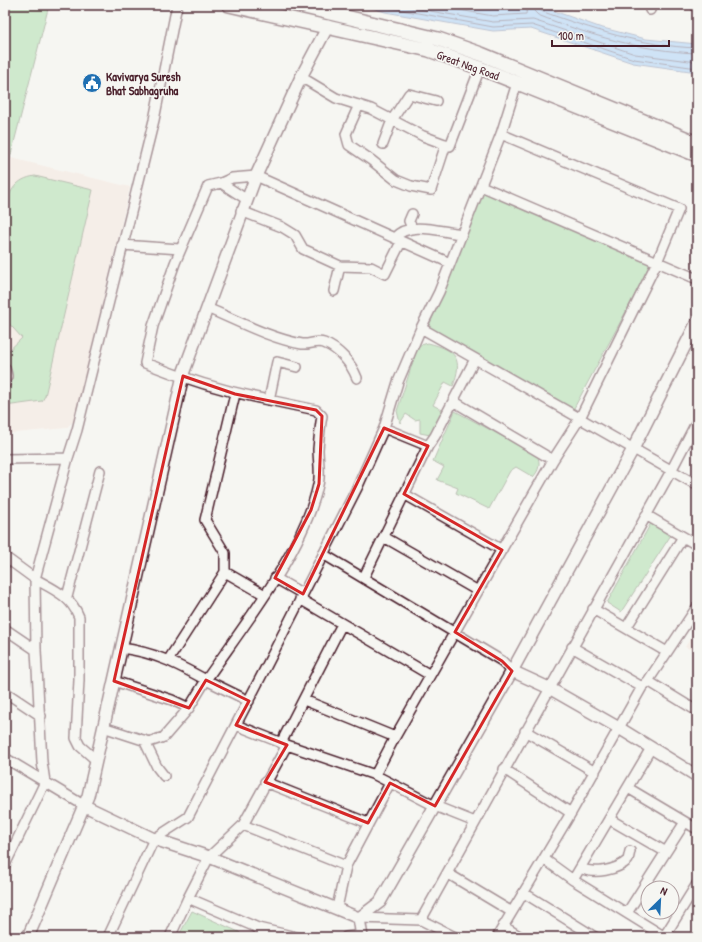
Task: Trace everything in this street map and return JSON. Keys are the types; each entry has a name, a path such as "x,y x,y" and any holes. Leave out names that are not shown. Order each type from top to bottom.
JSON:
{"main road":[{"name":"Great Nag Road","path":"229,5 328,26 429,50 480,68 697,155"},
{"name":"Great Nag Road","path":"296,5 335,9 438,39 481,54 697,143"},
{"path":"328,26 335,9"}],"street":[{"path":"5,864 45,782 42,762 41,716 36,650 35,578 77,430 154,120 177,5"},
{"path":"28,937 85,806 183,376 241,211 301,77 328,26"},
{"path":"301,77 336,98 359,105 423,136 450,146 480,68"},
{"path":"108,937 154,839 188,817 358,486 384,428 398,382 421,328 440,292 450,262 501,134 517,84"},
{"path":"383,144 392,120 409,94 436,101"},
{"path":"359,105 346,134 349,145 396,180 411,186 431,190 446,144"},
{"path":"375,775 430,675 553,460 580,418 657,262 678,209 501,134"},
{"path":"104,727 149,742 164,737 189,708 206,680 265,595 291,552 311,510 319,484 318,449 322,416 316,410 235,394 145,363 153,326 180,249 208,186 232,178 256,176 397,240 450,262"},
{"path":"220,183 246,199"},
{"path":"480,186 697,279"},
{"path":"241,211 282,227 295,235 303,249 340,266 371,267 385,274 399,232 412,228 462,234"},
{"path":"412,214 409,221 412,228"},
{"path":"122,245 180,249"},
{"path":"334,291 334,285 340,266"},
{"path":"207,308 263,332 304,344 322,342 342,355 350,364 357,378"},
{"path":"359,918 380,902 512,671 633,449 696,326"},
{"path":"421,328 697,485"},
{"path":"364,577 428,446 454,402 475,359"},
{"path":"269,400 277,362 297,367"},
{"path":"5,368 7,376 5,384"},
{"path":"168,659 226,572 225,553 205,520 235,394"},
{"path":"454,402 553,460"},
{"path":"420,920 697,422"},
{"path":"384,428 428,446"},
{"path":"5,459 68,458"},
{"path":"67,597 100,470"},
{"path":"404,494 502,550"},
{"path":"646,515 697,545"},
{"path":"384,537 478,591"},
{"path":"626,628 684,537"},
{"path":"323,554 364,577 502,661 512,671 549,688 620,728 697,776"},
{"path":"5,557 35,578 67,597 75,608 79,617 79,680 76,738 80,746 96,760"},
{"path":"226,572 265,595"},
{"path":"274,578 342,624 430,675"},
{"path":"497,937 524,894 645,684 697,606"},
{"path":"593,609 667,652"},
{"path":"170,937 209,857 243,825 342,624"},
{"path":"5,629 36,650"},
{"path":"572,647 697,711"},
{"path":"121,648 139,650 168,659 248,701"},
{"path":"114,681 172,700 189,708"},
{"path":"5,692 41,716"},
{"path":"304,700 395,737"},
{"path":"236,725 284,744 375,775 435,806 475,822"},
{"path":"525,731 595,772"},
{"path":"144,740 157,767 164,776"},
{"path":"573,880 651,748"},
{"path":"5,758 85,806 154,839 209,857 359,918 420,920 455,937"},
{"path":"504,769 571,813"},
{"path":"265,782 368,823"},
{"path":"337,908 346,866 390,783"},
{"path":"628,788 697,829"},
{"path":"609,819 666,852"},
{"path":"627,913 685,822"},
{"path":"243,825 346,866"},
{"path":"581,868 592,872 614,868 628,860 630,851"},
{"path":"544,859 573,880 664,937 697,884"},
{"path":"447,873 512,912"},
{"path":"524,894 595,937"},
{"path":"188,898 260,932 296,937"},
{"path":"346,937 362,936 359,918"},
{"path":"503,926 521,937"}],"highlighted area":[{"path":"183,376 235,394 316,410 322,416 319,484 311,510 275,578 303,594 384,428 428,446 404,494 502,550 455,632 502,661 512,671 435,806 390,783 368,823 265,782 287,745 236,725 249,701 206,680 189,708 114,681"}],"shaded area":[{"path":"11,158 130,187 74,421 66,428 5,434 5,178"},
{"path":"697,628 697,652 685,647"}],"green space":[{"path":"5,5 49,5 5,178"},
{"path":"35,176 93,190 45,396 42,401 5,406 5,392 12,379 12,371 5,360 5,354 22,338 5,319 5,208 9,196 15,186 28,177"},
{"path":"482,189 652,263 573,410 428,328 451,275"},
{"path":"428,343 446,349 455,357 457,362 456,377 453,386 445,382 433,405 444,411 430,435 420,433 420,419 415,420 406,414 400,423 397,411 416,352 421,345"},
{"path":"455,411 537,455 539,467 533,477 516,467 510,471 489,509 456,493 458,488 437,480 444,467 433,461"},
{"path":"651,523 671,535 621,612 607,603"},
{"path":"192,911 239,932 243,937 178,937"}],"water":[{"path":"362,5 537,5 599,27 646,39 697,44 697,72 633,63 531,29 493,31 385,12"}],"place":[{"name":"Kavivarya Suresh Bhat Sabhagruha","path":"92,83"}]}
